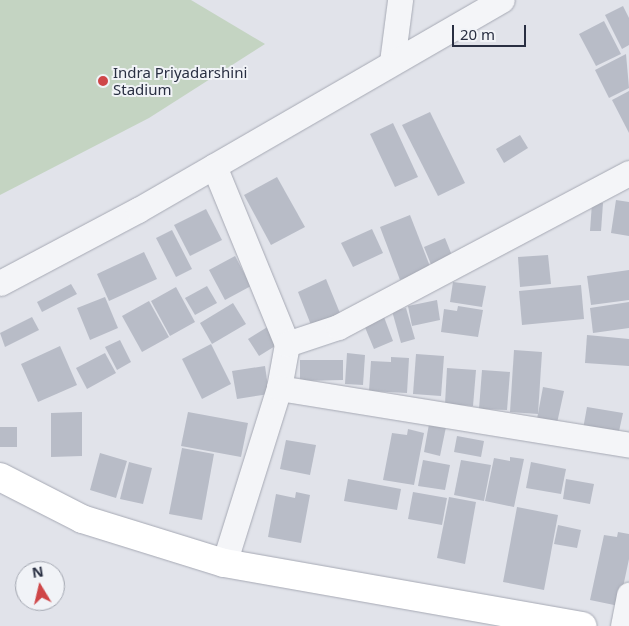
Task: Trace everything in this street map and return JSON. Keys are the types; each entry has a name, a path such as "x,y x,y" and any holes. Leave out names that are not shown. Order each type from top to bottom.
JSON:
{"main road":[{"path":"0,477 82,519 224,563 583,626"}],"street":[{"path":"392,62 400,0"},
{"path":"0,283 214,166 502,0"},
{"path":"214,166 287,344 279,388 224,563"},
{"path":"287,344 338,327 629,173"},
{"path":"279,388 629,445"},
{"path":"623,626 629,595"}],"green space":[{"name":"Indra Priyadarshini Stadium","path":"0,0 191,0 265,44 149,118 0,195"}],"building":[{"path":"623,6 629,18 629,45 622,49 605,15"},
{"path":"604,21 621,54 596,66 579,34"},
{"path":"626,54 629,88 609,98 595,70"},
{"path":"629,91 629,133 612,100"},
{"path":"430,112 465,183 438,196 402,125"},
{"path":"393,123 418,177 395,187 370,134"},
{"path":"520,135 528,148 504,163 496,149"},
{"path":"277,177 305,227 271,245 244,195"},
{"path":"616,200 629,202 629,236 611,233"},
{"path":"592,203 603,203 601,231 590,231"},
{"path":"206,209 222,240 190,256 174,225"},
{"path":"410,215 431,269 400,280 380,227"},
{"path":"372,229 383,253 353,267 341,243"},
{"path":"172,230 192,269 176,277 156,238"},
{"path":"445,238 453,258 432,267 424,247"},
{"path":"144,252 157,279 109,301 97,274"},
{"path":"548,255 551,284 520,287 518,257"},
{"path":"235,256 251,286 225,300 209,270"},
{"path":"629,270 629,300 591,305 587,276"},
{"path":"326,279 342,318 313,330 298,292"},
{"path":"453,282 486,286 482,307 450,302"},
{"path":"71,284 77,294 42,312 37,302"},
{"path":"581,285 584,319 522,325 519,291"},
{"path":"207,286 217,303 195,315 185,298"},
{"path":"176,287 195,322 170,336 151,301"},
{"path":"105,297 118,328 90,340 77,308"},
{"path":"437,300 440,320 412,326 408,306"},
{"path":"149,301 169,337 142,352 122,316"},
{"path":"629,302 629,328 593,333 590,308"},
{"path":"233,303 246,324 212,344 200,323"},
{"path":"458,306 483,310 478,337 441,332 444,309 457,311"},
{"path":"406,308 415,339 401,343 392,311"},
{"path":"32,317 39,330 5,347 0,333"},
{"path":"384,317 393,341 374,349 364,325"},
{"path":"269,326 280,343 259,356 248,339"},
{"path":"587,335 629,339 629,366 585,363"},
{"path":"120,340 131,362 117,370 105,347"},
{"path":"211,344 231,384 202,399 182,359"},
{"path":"60,346 77,385 38,402 21,364"},
{"path":"514,350 542,352 538,414 510,412"},
{"path":"105,353 116,373 87,389 76,368"},
{"path":"347,353 365,355 363,385 345,384"},
{"path":"416,354 444,356 441,396 413,394"},
{"path":"391,357 409,358 407,393 369,391 371,361 391,362"},
{"path":"300,360 343,360 343,380 300,381"},
{"path":"265,366 269,394 237,399 232,371"},
{"path":"447,368 476,370 473,406 445,404"},
{"path":"482,370 510,372 507,410 479,409"},
{"path":"543,387 564,391 557,423 537,419"},
{"path":"587,407 623,413 618,436 583,429"},
{"path":"82,412 82,456 51,457 51,413"},
{"path":"188,412 248,423 241,457 181,446"},
{"path":"429,424 446,427 440,456 424,452"},
{"path":"0,427 17,427 17,447 0,447"},
{"path":"408,429 424,433 414,485 383,480 392,433 407,435"},
{"path":"457,436 484,441 481,457 454,452"},
{"path":"286,440 316,445 310,475 280,469"},
{"path":"182,448 214,454 202,520 169,514"},
{"path":"100,453 127,461 116,498 90,490"},
{"path":"510,457 524,459 514,507 485,501 494,458 510,461"},
{"path":"423,460 450,465 445,490 418,486"},
{"path":"461,460 491,465 484,501 454,495"},
{"path":"129,462 152,468 143,504 120,499"},
{"path":"531,462 566,469 561,494 526,488"},
{"path":"348,479 401,489 397,510 344,501"},
{"path":"566,479 594,484 590,504 563,499"},
{"path":"296,492 310,495 301,543 268,537 276,494 295,498"},
{"path":"413,492 447,498 442,525 408,519"},
{"path":"449,497 476,502 465,564 437,558"},
{"path":"517,507 558,515 544,590 503,582"},
{"path":"558,525 581,530 577,548 554,544"},
{"path":"618,532 629,534 629,559 619,606 590,600 604,535 617,537"}],"place":[{"name":"Indra Priyadarshini Stadium","path":"103,81"}]}
